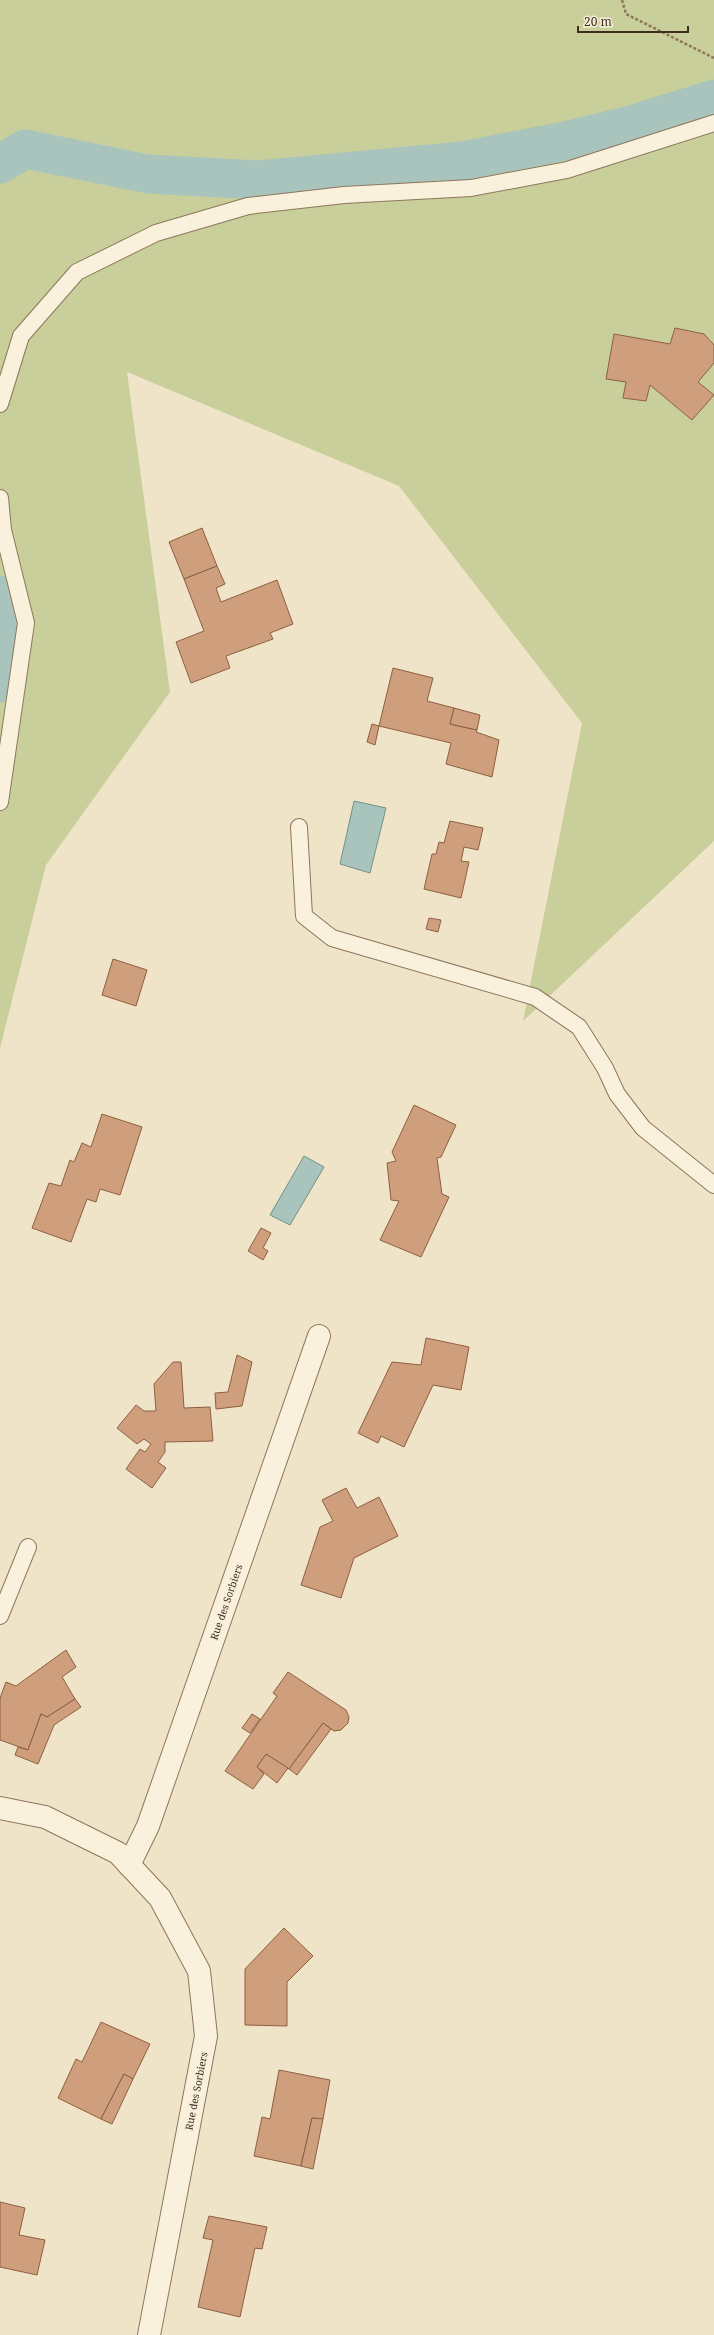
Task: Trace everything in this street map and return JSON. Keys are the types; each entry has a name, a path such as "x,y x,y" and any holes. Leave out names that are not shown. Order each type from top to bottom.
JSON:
{"street":[{"name":"Rue des Sorbiers","path":"129,1865 150,1818 319,1336"},
{"name":"Rue des Sorbiers","path":"0,1808 46,1817 118,1853 160,1898 199,1971 206,2036 149,2335"}],"lane":[{"path":"0,404 21,336 77,272 156,233 248,206 344,195 470,188 566,170 714,123"},
{"path":"0,498 3,530 26,623 0,802"},
{"path":"299,827 304,916 332,938 535,997 580,1027 605,1068 617,1094 643,1128 714,1185"},
{"path":"0,1616 28,1547"}],"path":[{"path":"622,0 626,14 713,57"}],"green space":[{"path":"0,0 714,0 714,841 523,1021 582,723 399,486 127,372 170,692 46,865 0,1048"}],"water":[{"path":"354,801 386,808 370,873 340,864"},
{"path":"304,1156 324,1167 290,1225 270,1215"}],"building":[{"path":"675,328 704,334 714,345 714,363 698,382 714,395 692,420 650,385 646,401 623,398 626,382 606,379 614,334 670,344"},
{"path":"202,528 217,566 184,579 169,542"},
{"path":"217,566 225,584 216,588 221,602 277,580 293,624 270,633 273,639 226,656 230,668 191,683 176,642 204,631 184,579"},
{"path":"393,668 433,678 427,701 454,708 450,724 477,730 476,732 499,740 492,777 446,764 451,743 379,726"},
{"path":"454,708 480,715 477,730 450,724"},
{"path":"372,724 379,726 375,745 367,742"},
{"path":"450,821 483,828 478,850 464,847 461,861 469,862 461,898 424,889 432,854 436,854 439,842 444,843"},
{"path":"429,918 441,920 438,932 426,929"},
{"path":"113,959 147,970 136,1006 102,995"},
{"path":"414,1105 456,1125 441,1157 437,1158 442,1194 449,1197 421,1257 380,1240 399,1201 391,1200 387,1163 396,1161 392,1152"},
{"path":"102,1114 142,1127 120,1195 100,1189 96,1202 87,1199 71,1242 32,1228 49,1183 61,1186 70,1160 74,1162 82,1143 91,1147"},
{"path":"261,1228 271,1233 263,1248 268,1251 263,1260 248,1251"},
{"path":"426,1338 469,1347 461,1390 433,1385 404,1447 381,1436 378,1443 358,1433 392,1362 421,1365"},
{"path":"237,1355 252,1362 242,1406 216,1409 215,1393 228,1392"},
{"path":"173,1362 181,1362 184,1408 210,1407 213,1441 165,1442 165,1452 158,1462 166,1468 152,1488 126,1469 140,1449 145,1452 151,1444 144,1439 137,1444 117,1428 136,1405 144,1411 156,1411 154,1384"},
{"path":"346,1488 357,1508 379,1497 398,1536 354,1558 341,1598 301,1585 320,1527 333,1521 322,1500"},
{"path":"66,1650 76,1667 62,1677 75,1699 47,1717 41,1714 28,1750 0,1740 0,1698 6,1682 16,1686"},
{"path":"288,1672 346,1710 349,1717 348,1723 341,1730 334,1731 323,1723 289,1769 266,1754 257,1767 264,1774 253,1789 225,1771 277,1696 273,1693"},
{"path":"75,1699 81,1707 54,1725 38,1764 15,1755 18,1747 28,1750 41,1714 47,1717"},
{"path":"252,1714 260,1719 250,1733 242,1728"},
{"path":"323,1723 331,1729 297,1775 289,1769"},
{"path":"266,1754 288,1768 277,1783 257,1767"},
{"path":"284,1928 313,1956 287,1982 287,2026 245,2025 245,1969"},
{"path":"101,2022 150,2044 133,2079 124,2074 101,2119 58,2098 76,2059 82,2062"},
{"path":"279,2070 330,2080 323,2119 312,2118 301,2166 254,2156 262,2117 270,2119"},
{"path":"124,2074 133,2079 112,2124 101,2119"},
{"path":"312,2118 323,2119 313,2169 301,2166"},
{"path":"0,2202 25,2208 19,2235 45,2240 37,2275 0,2267"},
{"path":"209,2216 267,2227 262,2249 255,2248 240,2317 198,2307 213,2240 203,2238"}],"waterway":[{"path":"0,164 25,149 148,174 258,180 462,161 565,141 627,126 714,99"},
{"path":"0,595 3,669 0,683"}]}
